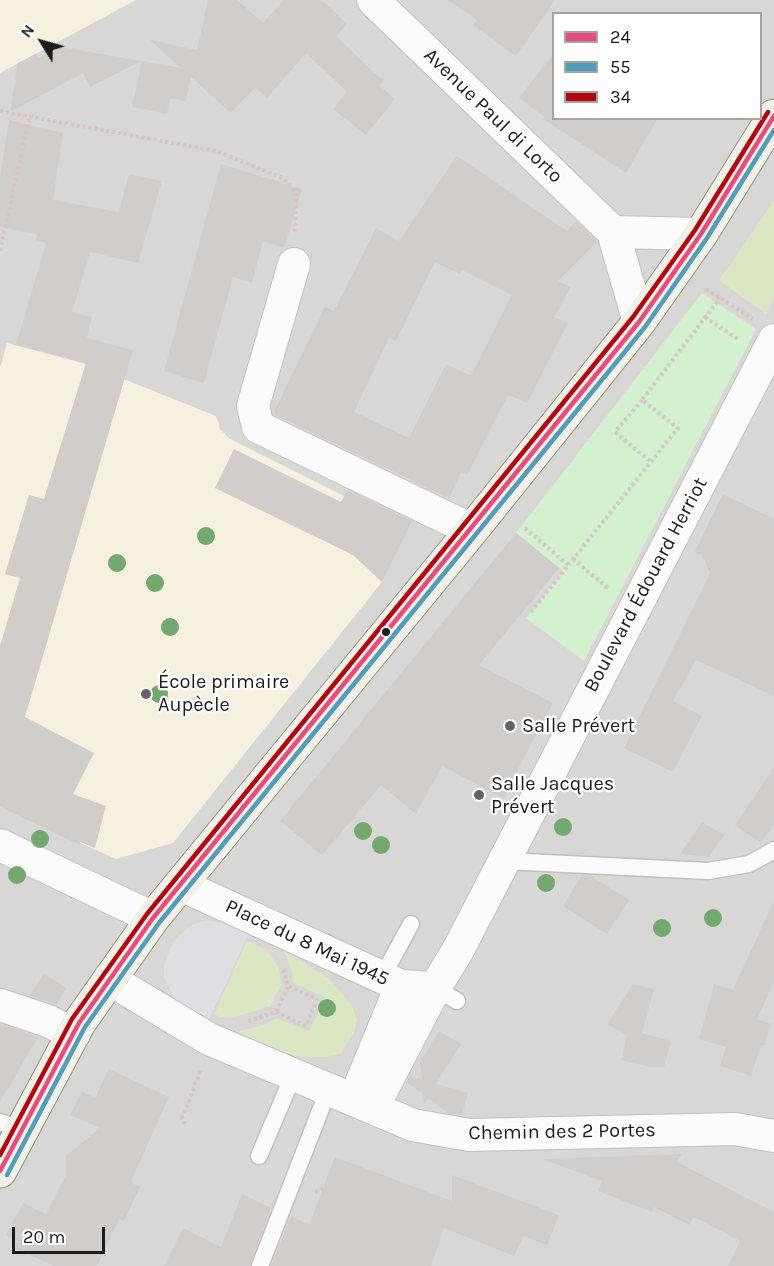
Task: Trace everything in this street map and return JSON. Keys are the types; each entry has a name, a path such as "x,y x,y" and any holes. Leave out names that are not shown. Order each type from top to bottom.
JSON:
{"main road":[{"path":"0,1171 11,1126 109,979 153,918 472,530 639,322 701,234 774,116"}],"street":[{"name":"Avenue Paul di Lorto","path":"373,0 613,232 639,322"},
{"path":"613,232 701,234"},
{"path":"294,264 253,406 258,427 472,530"},
{"name":"Boulevard Édouard Herriot","path":"352,1098 446,995 505,861 759,336"},
{"path":"0,845 153,918"},
{"name":"Place du 8 Mai 1945","path":"181,885 391,982 352,1098"},
{"path":"109,979 198,1033 293,1076 352,1098"},
{"path":"391,982 446,995"},
{"path":"0,1005 48,1021 74,1034"},
{"name":"Chemin des 2 Portes","path":"352,1098 413,1125 469,1135 735,1129 774,1136"}],"lane":[{"path":"505,861 708,871 749,864 774,850"},
{"path":"391,982 411,924"},
{"path":"259,1156 293,1076"},
{"path":"261,1266 352,1098"}],"path":[{"path":"0,111 28,119 216,151 283,178 296,192 294,264"},
{"path":"0,251 28,119"},
{"path":"706,289 720,298 759,336"},
{"path":"651,462 615,432 720,298"},
{"path":"705,317 759,336"},
{"path":"531,612 678,428 642,400"},
{"path":"525,528 568,565"},
{"path":"573,559 614,592"},
{"path":"276,1012 288,986 278,957"},
{"path":"240,1024 276,1012 306,1026 317,999 288,986"},
{"path":"185,1124 182,1118 203,1070 194,1066"}],"shaded area":[{"path":"0,0 774,0 774,1266 0,1266"},
{"path":"0,0 136,0 0,73"},
{"name":"École primaire Aupècle","path":"7,343 86,364 216,416 220,429 230,439 344,496 410,524 382,582 173,843 116,859 0,807 0,368"},
{"path":"528,619 575,660 555,697 500,656"},
{"path":"443,789 480,808 462,842 490,858 447,943 381,907"},
{"path":"207,920 251,929 207,1024 181,1007 175,999 164,977 164,965 173,942 192,925"},
{"path":"198,1094 273,1123 297,1129 269,1202 159,1155 177,1120 185,1124"},
{"path":"359,1131 429,1153 423,1179 351,1155"}],"green space":[{"path":"774,201 774,298 766,314 719,280"},
{"path":"702,293 756,329 584,661 526,618 563,571 516,533"},
{"path":"247,940 267,951 278,966 282,984 270,1006 232,1018 214,1015"},
{"path":"283,950 329,979 351,1004 357,1020 354,1032 341,1053 327,1057 299,1057 235,1032 261,1026 277,1018 309,1032 325,997 293,983 292,971"}],"building":[{"path":"208,0 237,0 263,23 284,0 322,0 347,24 336,36 383,81 380,86 395,99 366,135 333,109 347,92 306,53 267,98 255,87 231,113 191,77 186,101 170,98 167,114 132,107 142,61 181,68 150,40 197,50"},
{"path":"448,0 555,0 516,56 473,25 477,20"},
{"path":"62,47 141,61 90,87 83,73 10,112 18,63 36,54 38,58"},
{"path":"552,56 552,120 657,120 626,173 542,118 546,118 519,98"},
{"path":"9,120 63,133 53,200 119,212 129,174 162,181 138,263 90,252 72,312 92,317 87,338 133,350 25,717 94,753 73,794 106,806 95,848 80,842 80,845 0,807 0,646 20,578 5,574 29,495 44,499 86,363 16,345 46,243 36,241 37,234 0,227 0,178"},
{"path":"457,156 567,231 576,221 597,242 558,281 571,287 554,317 568,323 527,403 508,395 467,475 461,472 449,498 273,414 325,307 334,311 376,228 399,241","holes":["435,262 460,274 462,270 512,295 471,376 446,364 409,438 354,412 389,338 396,341"]},
{"path":"221,164 302,189 284,248 263,241 252,283 233,277 204,383 164,371"},
{"path":"234,449 341,502 348,490 412,521 382,582 353,555 215,488"},
{"path":"723,494 774,519 774,696 696,660 673,701 702,716 673,772 624,748 710,573 702,555 695,551"},
{"path":"516,533 559,568 479,665 553,703 503,798 442,766 416,814 381,785 322,855 280,821"},
{"path":"774,768 774,824 761,843 735,825"},
{"path":"702,822 724,835 709,857 680,854"},
{"path":"582,875 591,876 629,900 607,934 563,906"},
{"path":"774,900 774,983 757,1019 771,1024 751,1076 720,1066 726,1047 699,1039 714,984 733,990"},
{"path":"44,974 67,988 56,1005 29,996"},
{"path":"633,984 654,989 642,1033 671,1041 664,1067 650,1067 621,1060 627,1035 607,1024"},
{"path":"0,1024 38,1037 0,1102"},
{"path":"439,1031 461,1044 436,1084 468,1093 462,1115 448,1113 428,1098 424,1104 423,1094 406,1082 409,1077 422,1080 420,1062"},
{"path":"109,1069 169,1097 132,1179 132,1183 140,1187 124,1221 119,1219 97,1266 54,1266 15,1248 19,1242 6,1235 23,1203 46,1214 66,1175 66,1156 100,1128 70,1115 82,1092 95,1098"},
{"path":"682,1154 677,1162 774,1212 774,1266 728,1266 740,1241 694,1217 689,1225 654,1207 652,1212 598,1191 602,1181 542,1159"},
{"path":"335,1157 452,1201 452,1175 559,1215 547,1245 524,1236 514,1256 444,1228 431,1266 271,1266 291,1216 309,1225"},
{"path":"242,1194 271,1208 250,1266 164,1266 183,1228 221,1247"}],"transit line":[{"name":"34","path":"0,1155 72,1019 147,914 633,317 695,230 768,112"},
{"name":"24","path":"0,1171 79,1023 153,918 639,322 701,234 774,116"},
{"name":"55","path":"7,1175 85,1027 159,923 645,327 707,238 774,130"}],"place":[{"name":"École primaire Aupècle","path":"146,694"},
{"name":"Salle Prévert","path":"510,726"},
{"name":"Salle Jacques Prévert","path":"479,795"}]}
